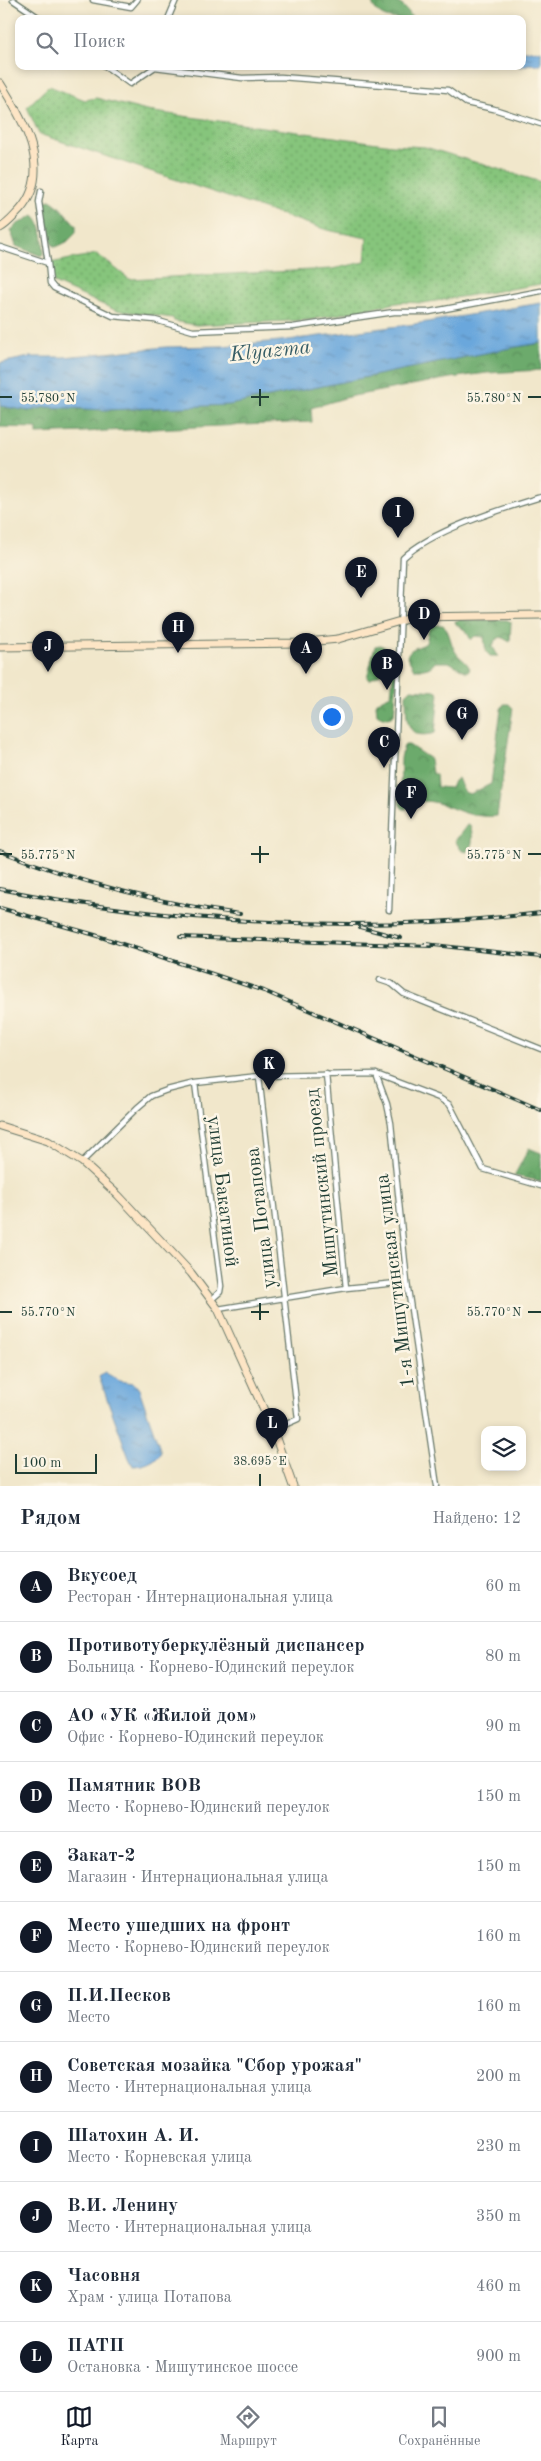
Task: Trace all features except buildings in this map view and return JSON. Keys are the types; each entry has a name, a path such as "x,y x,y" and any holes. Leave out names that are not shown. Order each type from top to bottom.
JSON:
{"main road":[{"path":"0,83 24,128 35,163 30,197 16,214 0,228"},
{"path":"0,647 297,643 338,639 414,616 541,615"},
{"path":"0,1126 48,1141 82,1162 118,1196 191,1273 218,1309 273,1430 293,1486"}],"street":[{"path":"14,0 35,15"},
{"path":"93,0 131,6 137,0"},
{"path":"170,15 176,0"},
{"path":"111,70 130,84 149,70"},
{"path":"184,70 242,78 280,77 448,90 466,103 494,109 541,124"},
{"path":"41,191 39,202 48,251 50,283 59,293 113,316 155,320 193,331 293,327 394,312 429,312 541,291"},
{"path":"0,247 48,263"},
{"path":"389,910 402,620 402,561 404,556 429,540 488,513 541,497"},
{"path":"380,980 392,984 404,994 541,1049"},
{"name":"Мишутинский проезд","path":"326,1074 346,1288"},
{"path":"82,1162 151,1096 167,1090 195,1083 259,1076 376,1074 439,1098 450,1105 483,1170 541,1186"},
{"name":"1-я Мишутинская улица","path":"376,1074 387,1104 391,1123 407,1282 437,1486"},
{"name":"улица Потапова","path":"259,1076 298,1419 273,1430"},
{"name":"улица Бакатиной","path":"195,1083 221,1286 220,1292 212,1299"},
{"path":"218,1309 346,1288 407,1282"}],"green space":[{"path":"374,0 397,2 410,15 382,15 375,9 372,3"},
{"path":"49,86 85,100 96,98 147,111 392,145 425,147 541,182 541,284 423,303 402,302 310,320 196,325 174,321 173,318 115,310 54,283 50,263 97,254 129,279 332,269 365,262 367,238 327,230 39,134 27,107"},
{"path":"50,200 61,208 76,225 76,233 67,242 56,247 52,245 42,205 44,201"},
{"path":"34,215 39,222 42,232 44,253 41,256 16,246 11,231 16,225"},
{"path":"541,343 541,370 487,373 450,378 348,397 311,408 312,422 37,434 37,428 0,427 0,406 29,411 47,407 105,410 229,405"},
{"path":"507,620 511,622 510,642 501,637 495,640 493,647 498,656 490,656 486,652 484,637 475,636 471,640 466,631 456,624 455,621"},
{"path":"434,625 443,625 449,634 455,651 469,666 470,669 467,672 449,662 435,662 429,668 414,669 407,657 408,654 412,649 426,643 429,628"},
{"path":"380,645 391,650 396,662 397,680 394,715 388,718 377,714 376,704 378,701 391,695 393,675 385,671 369,680 367,678 375,646"},
{"path":"411,689 436,691 439,693 435,733 417,734 409,725 406,711 406,694"},
{"path":"504,704 509,704 513,708 497,816 469,814 429,801 421,801 403,809 400,805 401,758 404,745 409,745 430,759 432,773 436,775 437,787 451,788 454,781 458,778 464,792 470,794 491,784 501,709"},
{"path":"467,825 470,825 472,840 471,847 467,852 462,851 455,841"},
{"path":"529,1148 541,1153 541,1181 514,1176"}],"water":[{"path":"526,51 541,51 541,65 526,65"},
{"name":"Klyazma","path":"541,303 541,343 229,405 105,410 47,407 29,411 0,406 0,363 30,357 64,357 166,347 222,346 280,341 415,324"},
{"path":"104,1372 120,1381 134,1383 139,1389 161,1452 149,1462 133,1466 129,1458 99,1377"}],"railway":[{"path":"0,851 88,882 118,890 178,904 240,914"},
{"path":"0,889 134,910 201,918 269,922 405,923 541,913"},
{"path":"0,908 95,935 264,991 541,1110"},
{"path":"360,927 401,938"},
{"path":"180,937 431,946"},
{"path":"425,944 541,957"}],"place":[{"name":"Шатохин А. И.","path":"398,538"},
{"name":"Закат-2","path":"361,598"},
{"name":"Памятник ВОВ","path":"424,640"},
{"name":"Советская мозайка \"Сбор урожая\"","path":"178,653"},
{"name":"В.И. Ленину","path":"48,672"},
{"name":"Вкусоед","path":"306,674"},
{"name":"Противотуберкулёзный диспансер","path":"387,690"},
{"name":"П.И.Песков","path":"462,740"},
{"name":"АО «УК «Жилой дом»","path":"384,768"},
{"name":"Место ушедших на фронт","path":"411,819"},
{"name":"Часовня","path":"269,1090"},
{"name":"ПАТП","path":"272,1449"}]}
